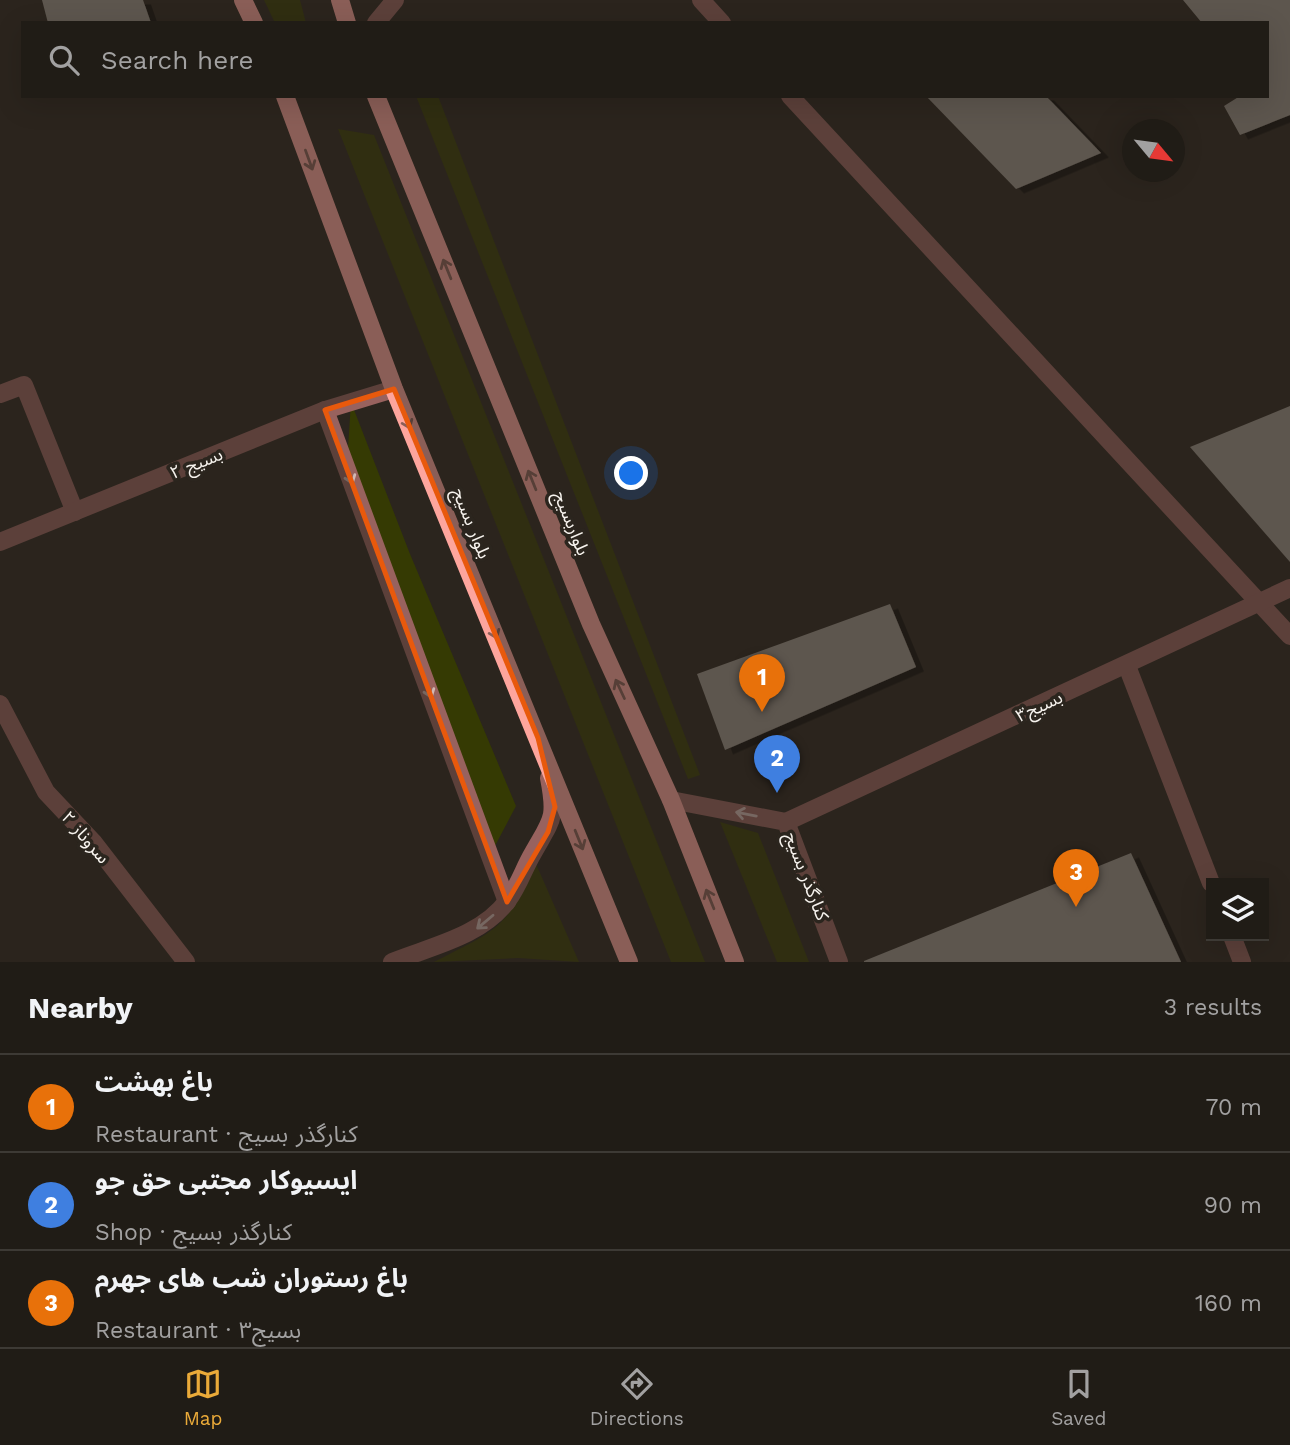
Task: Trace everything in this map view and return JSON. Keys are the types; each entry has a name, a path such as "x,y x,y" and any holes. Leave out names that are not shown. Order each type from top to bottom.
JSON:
{"main road":[{"path":"243,0 253,21"},
{"path":"340,0 346,21"},
{"name":"بلوار بسیج","path":"286,98 394,389 629,962"},
{"name":"بلواربسیج","path":"377,98 590,625 671,800 735,962"}],"street":[{"path":"378,21 395,0"},
{"path":"701,0 720,21"},
{"path":"792,98 1290,636"},
{"path":"0,394 24,385 75,512"},
{"name":"بسیج ۲","path":"0,542 325,410 394,389"},
{"path":"325,410 507,902"},
{"name":"بسیج۳","path":"786,822 1127,666 1290,588"},
{"path":"1127,666 1210,878"},
{"name":"سروناز ۲","path":"0,704 46,792 94,843 186,962"},
{"path":"392,962 478,928 507,902 533,852 548,832 555,807 545,754"},
{"name":"کنارگذر بسیج","path":"671,800 786,822 839,962"},
{"path":"1234,941 1242,962"}],"highlighted area":[{"path":"394,389 538,738 555,807 548,832 507,902 325,410"}],"green space":[{"path":"264,0 300,0 305,21 274,21"},
{"path":"417,98 439,98 700,775 688,779"},
{"path":"338,129 374,135 705,962 671,962"},
{"path":"351,402 410,554 516,806 487,861 346,479"},
{"path":"720,822 758,833 809,962 777,962"},
{"path":"533,857 579,962 518,958 434,962 473,942 499,924 517,899"}],"building":[{"path":"42,0 143,0 150,21 47,21"},
{"path":"1183,0 1290,0 1290,115 1240,135 1224,106 1237,98 1269,98 1269,21 1200,21"},
{"path":"928,98 1048,98 1101,153 1016,189"},
{"path":"1290,406 1290,562 1190,447"},
{"path":"890,604 916,667 725,750 697,674"},
{"path":"1131,853 1181,962 864,962 864,961"}],"place":[{"name":"باغ بهشت","path":"762,712"},
{"name":"ایسیوکار مجتبی حق جو","path":"777,793"},
{"name":"باغ رستوران شب های جهرم","path":"1076,907"}]}
